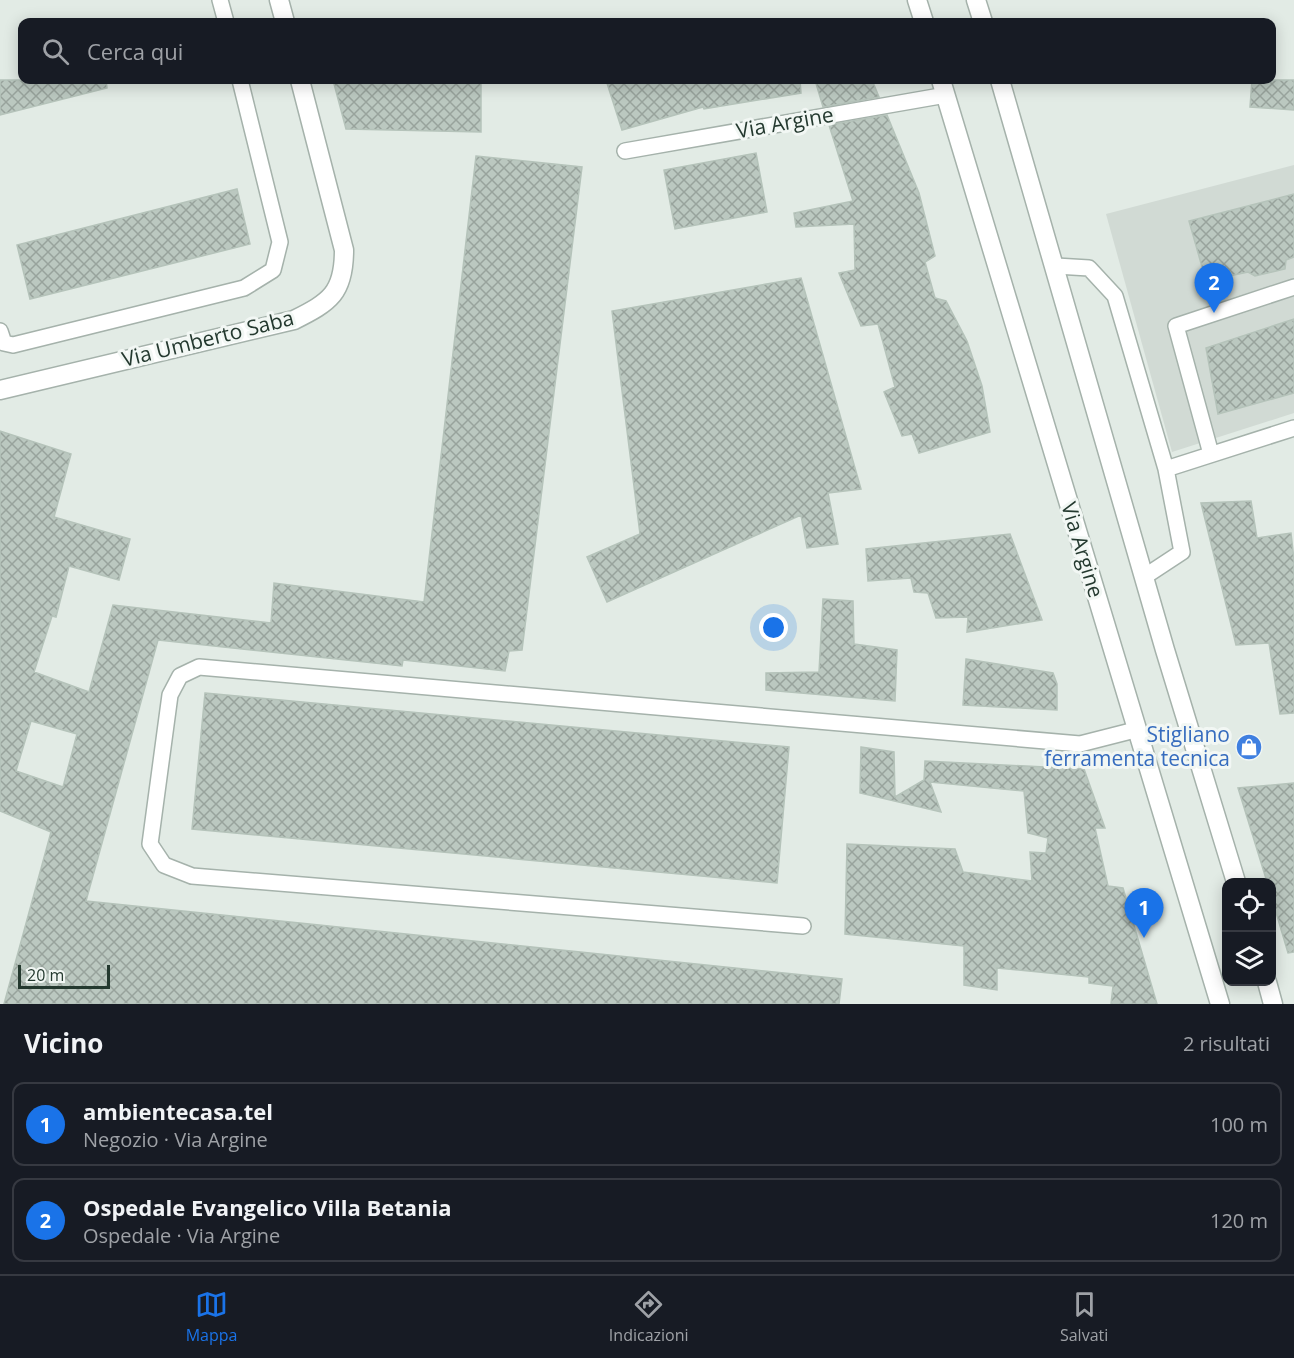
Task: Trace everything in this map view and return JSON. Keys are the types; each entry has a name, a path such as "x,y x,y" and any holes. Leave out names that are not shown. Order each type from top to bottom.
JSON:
{"street":[{"path":"279,0 284,18"},
{"path":"917,0 923,18"},
{"path":"976,0 982,18"},
{"name":"Via Umberto Saba","path":"0,390 294,320 319,308 333,297 340,285 344,267 344,250 301,84"},
{"path":"1001,84 1056,266 1144,577 1235,878"},
{"name":"Via Argine","path":"943,87 1135,730 1220,1004"},
{"path":"1269,986 1274,1004"}],"lane":[{"path":"220,0 225,18"},
{"name":"Via Umberto Saba","path":"0,331 4,343 13,345 244,288 273,270 280,242 241,84"},
{"name":"Via Argine","path":"625,151 943,87"},
{"path":"1056,266 1089,268 1115,296 1166,469 1182,552 1144,577"},
{"path":"1211,454 1176,326 1294,287"},
{"path":"1166,469 1294,428"},
{"path":"803,926 192,876 164,865 150,844 170,695 180,676 199,667 1080,744 1135,730"}],"shaded area":[{"path":"1294,165 1294,413 1172,452 1106,214"}],"building":[{"path":"0,80 18,80 18,84 106,84 107,88 0,115"},
{"path":"1276,80 1294,80 1294,110 1250,107 1252,84 1276,84"},
{"path":"334,84 481,84 481,132 346,129"},
{"path":"607,84 800,84 801,93 704,109 703,107 622,130"},
{"path":"816,84 874,84 879,97 823,107"},
{"path":"887,115 919,193 935,256 925,262 935,298 946,301 967,341 982,386 990,432 919,453 912,434 902,436 884,392 895,387 878,324 861,326 839,273 855,270 854,224 796,227 794,213 853,201 829,125"},
{"path":"756,153 767,212 675,229 664,170"},
{"path":"476,156 582,167 522,650 509,651 505,671 403,660 402,666 158,640 86,901 842,979 839,1004 4,1004 51,832 0,811 0,431 71,454 54,517 130,539 119,580 69,566 56,617 52,616 34,672 89,692 113,605 271,623 274,583 424,602","holes":["31,721 77,734 63,787 16,771"]},
{"path":"237,189 250,244 30,299 17,245"},
{"path":"1294,194 1294,257 1286,260 1285,269 1255,276 1248,272 1206,281 1189,221"},
{"path":"801,278 861,489 828,493 838,544 807,548 801,515 607,602 587,557 640,534 612,311"},
{"path":"1294,319 1294,393 1218,414 1206,348"},
{"path":"1251,501 1257,538 1291,533 1294,560 1294,713 1280,714 1269,643 1236,645 1201,503"},
{"path":"1010,534 1042,620 967,632 968,617 936,618 928,593 914,592 911,578 868,581 866,549"},
{"path":"823,599 853,601 854,644 897,650 895,701 766,690 766,673 819,672"},
{"path":"966,659 1053,673 1057,684 1057,710 963,705"},
{"path":"205,693 789,747 777,883 192,829"},
{"path":"861,747 894,752 895,797 924,780 925,761 1084,769 1105,828 1095,828 1108,886 1123,888 1157,1004 1111,1004 1113,986 1089,983 1089,977 997,968 997,990 964,985 964,946 845,934 847,844 955,849 963,872 1032,881 1030,852 1046,853 1048,838 1028,833 1024,791 930,782 941,812 860,793"},
{"path":"1294,783 1294,952 1288,953 1276,912 1276,878 1266,878 1238,788"}],"place":[{"name":"Ospedale Evangelico Villa Betania","path":"1214,313"},
{"name":"Stigliano ferramenta tecnica","path":"1249,747"},
{"name":"ambientecasa.tel","path":"1144,938"}]}
